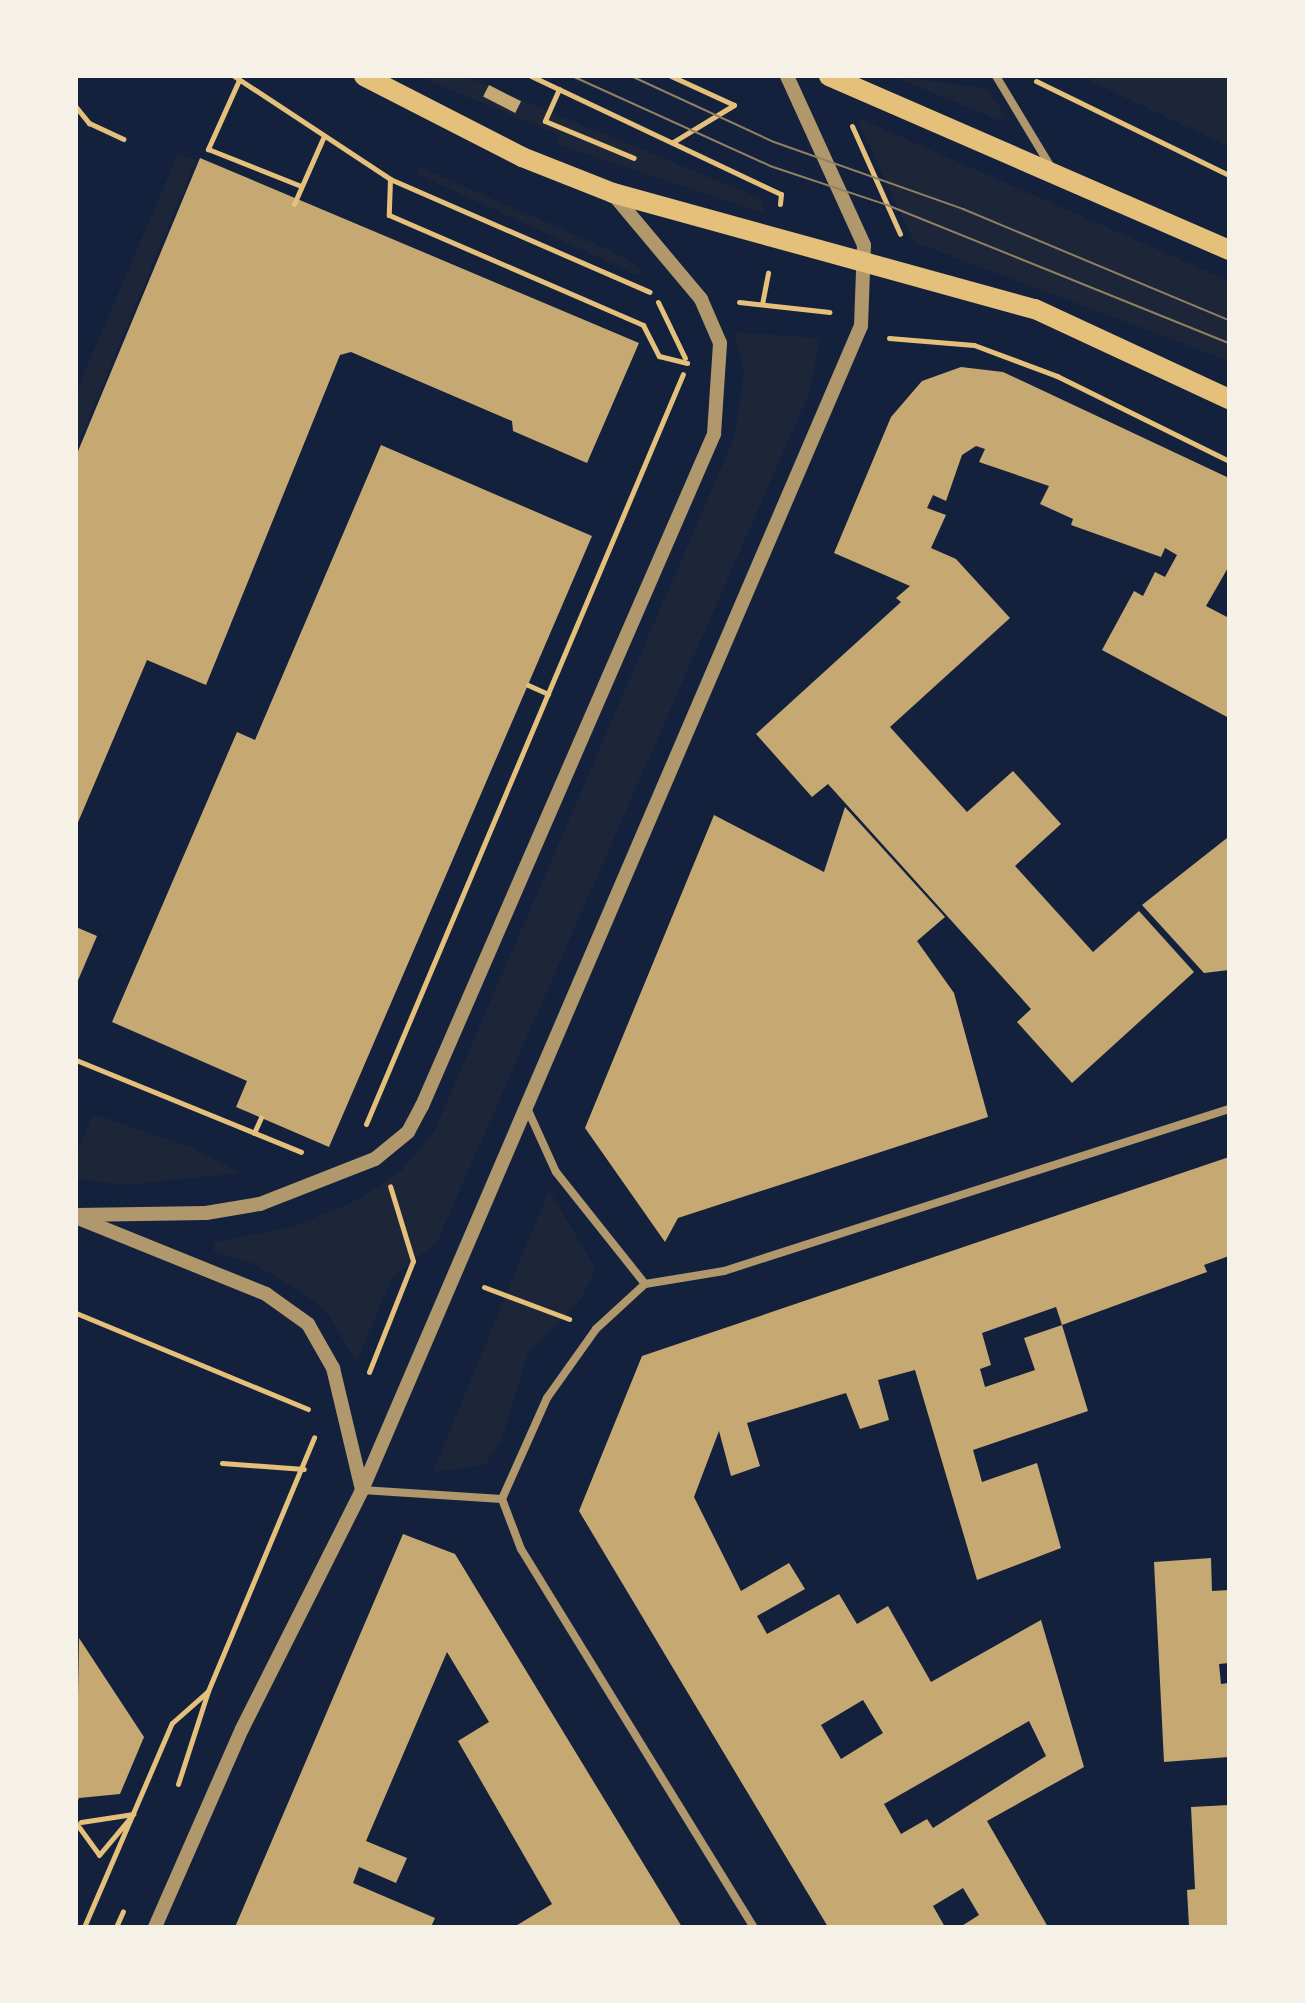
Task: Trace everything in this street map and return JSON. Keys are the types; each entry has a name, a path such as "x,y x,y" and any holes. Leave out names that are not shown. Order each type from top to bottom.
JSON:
{"main road":[{"path":"364,76 522,157 613,193 1035,309 1229,399"},
{"path":"829,76 1229,250"}],"street":[{"path":"155,1927 217,1781 362,1490 861,326 865,260 845,191 787,76"},
{"path":"996,76 1054,173"},
{"path":"76,1216 206,1213 260,1204 375,1159 408,1132 422,1106 714,434 720,343 701,299 613,193"},
{"path":"525,1104 556,1172 645,1284"},
{"path":"754,1927 521,1549 502,1499 547,1398 596,1329 645,1284 724,1271 1229,1109"},
{"path":"76,1216 290,1307 324,1347 341,1394 362,1490"},
{"path":"362,1490 502,1499"}],"path":[{"path":"531,76 659,136"},
{"path":"671,76 734,105 672,142"},
{"path":"301,186 208,149 236,78 390,179 654,294 824,309 897,341 974,345 1057,376 1229,461"},
{"path":"1023,79 1229,175"},
{"path":"559,89 545,121 650,165"},
{"path":"76,107 89,123 123,139"},
{"path":"294,204 324,136"},
{"path":"390,179 389,215 643,325 659,356 688,364"},
{"path":"528,685 548,694"},
{"path":"76,1060 307,1154"},
{"path":"254,1133 261,1117"},
{"path":"413,1261 596,1329"},
{"path":"76,1313 319,1414"},
{"path":"175,1790 199,1735 208,1691 304,1469 319,1414 341,1394"},
{"path":"222,1463 304,1469"},
{"path":"84,1927 172,1723 208,1691"},
{"path":"134,1813 99,1855 78,1822 134,1813"},
{"path":"116,1927 128,1900"}],"shaded area":[{"path":"417,76 464,76 762,199 763,213 557,144 560,135"},
{"path":"893,76 986,88 1005,115 1000,121"},
{"path":"1229,76 1229,147 1082,77"},
{"path":"856,117 1229,281 1229,361 914,242"},
{"path":"178,154 196,160 76,449 76,392"},
{"path":"420,167 616,253 642,269 637,275 417,174"},
{"path":"734,332 820,338 810,391 437,1242 392,1278 356,1362 328,1314 304,1293 252,1263 213,1251 215,1242 293,1227 357,1200 402,1170 434,1132 734,438 744,372"},
{"path":"93,1114 188,1146 242,1173 124,1185 76,1179 76,1154"},
{"path":"549,1190 596,1269 581,1299 528,1353 501,1441 485,1465 433,1472"}],"building":[{"path":"489,85 521,101 515,113 483,97"},
{"path":"200,158 639,343 587,463 513,431 512,421 351,352 340,355 206,685 147,660 76,827 76,456"},
{"path":"961,367 1003,372 1229,478 1229,566 1206,606 1229,618 1229,718 1102,650 1134,591 1143,596 1155,572 1165,577 1177,555 1165,548 1161,557 1071,525 1073,519 1040,504 1049,486 979,462 985,449 976,446 962,455 946,501 933,495 927,508 946,515 931,548 956,559 1010,618 890,727 967,812 1013,771 1061,824 1015,866 1093,952 1139,911 1194,972 1072,1083 1017,1022 1031,1009 828,784 812,797 756,734 901,602 896,598 910,586 834,553 891,417 922,381"},
{"path":"381,445 592,536 329,1147 236,1107 247,1081 112,1022 237,732 255,740"},
{"path":"845,807 945,917 917,941 954,993 988,1117 678,1218 665,1242 585,1128 714,815 824,872"},
{"path":"1227,838 1229,970 1204,973 1142,905"},
{"path":"76,927 97,936 76,985"},
{"path":"1229,1157 1229,1256 1204,1265 1207,1272 1062,1325 1088,1411 973,1450 982,1482 1037,1463 1061,1548 977,1580 915,1370 878,1380 889,1420 860,1429 846,1393 747,1423 760,1466 731,1476 719,1431 694,1497 741,1591 789,1563 805,1589 757,1616 767,1634 839,1594 857,1624 888,1606 931,1682 1041,1620 1084,1767 987,1821 1048,1927 960,1927 979,1915 963,1888 933,1906 945,1927 828,1927 579,1511 642,1356","holes":["1056,1307 1062,1325 1024,1338 1035,1370 985,1387 980,1369 991,1365 982,1333","863,1700 883,1733 841,1759 821,1725","1029,1721 1046,1756 933,1828 927,1819 901,1834 884,1804"]},
{"path":"403,1534 455,1554 682,1927 514,1927 552,1904 458,1741 489,1722 447,1652 366,1841 407,1858 396,1883 359,1867 353,1883 435,1918 431,1927 235,1927"},
{"path":"1211,1558 1212,1591 1229,1590 1229,1663 1219,1664 1221,1684 1229,1683 1229,1757 1164,1762 1154,1562"},
{"path":"79,1638 144,1737 120,1794 79,1798 76,1805"},
{"path":"1229,1805 1229,1927 1189,1927 1187,1890 1195,1889 1191,1807"}],"tram line":[{"path":"572,76 770,166 887,205 1229,343"},
{"path":"631,76 774,142 963,209 1229,320"}]}
